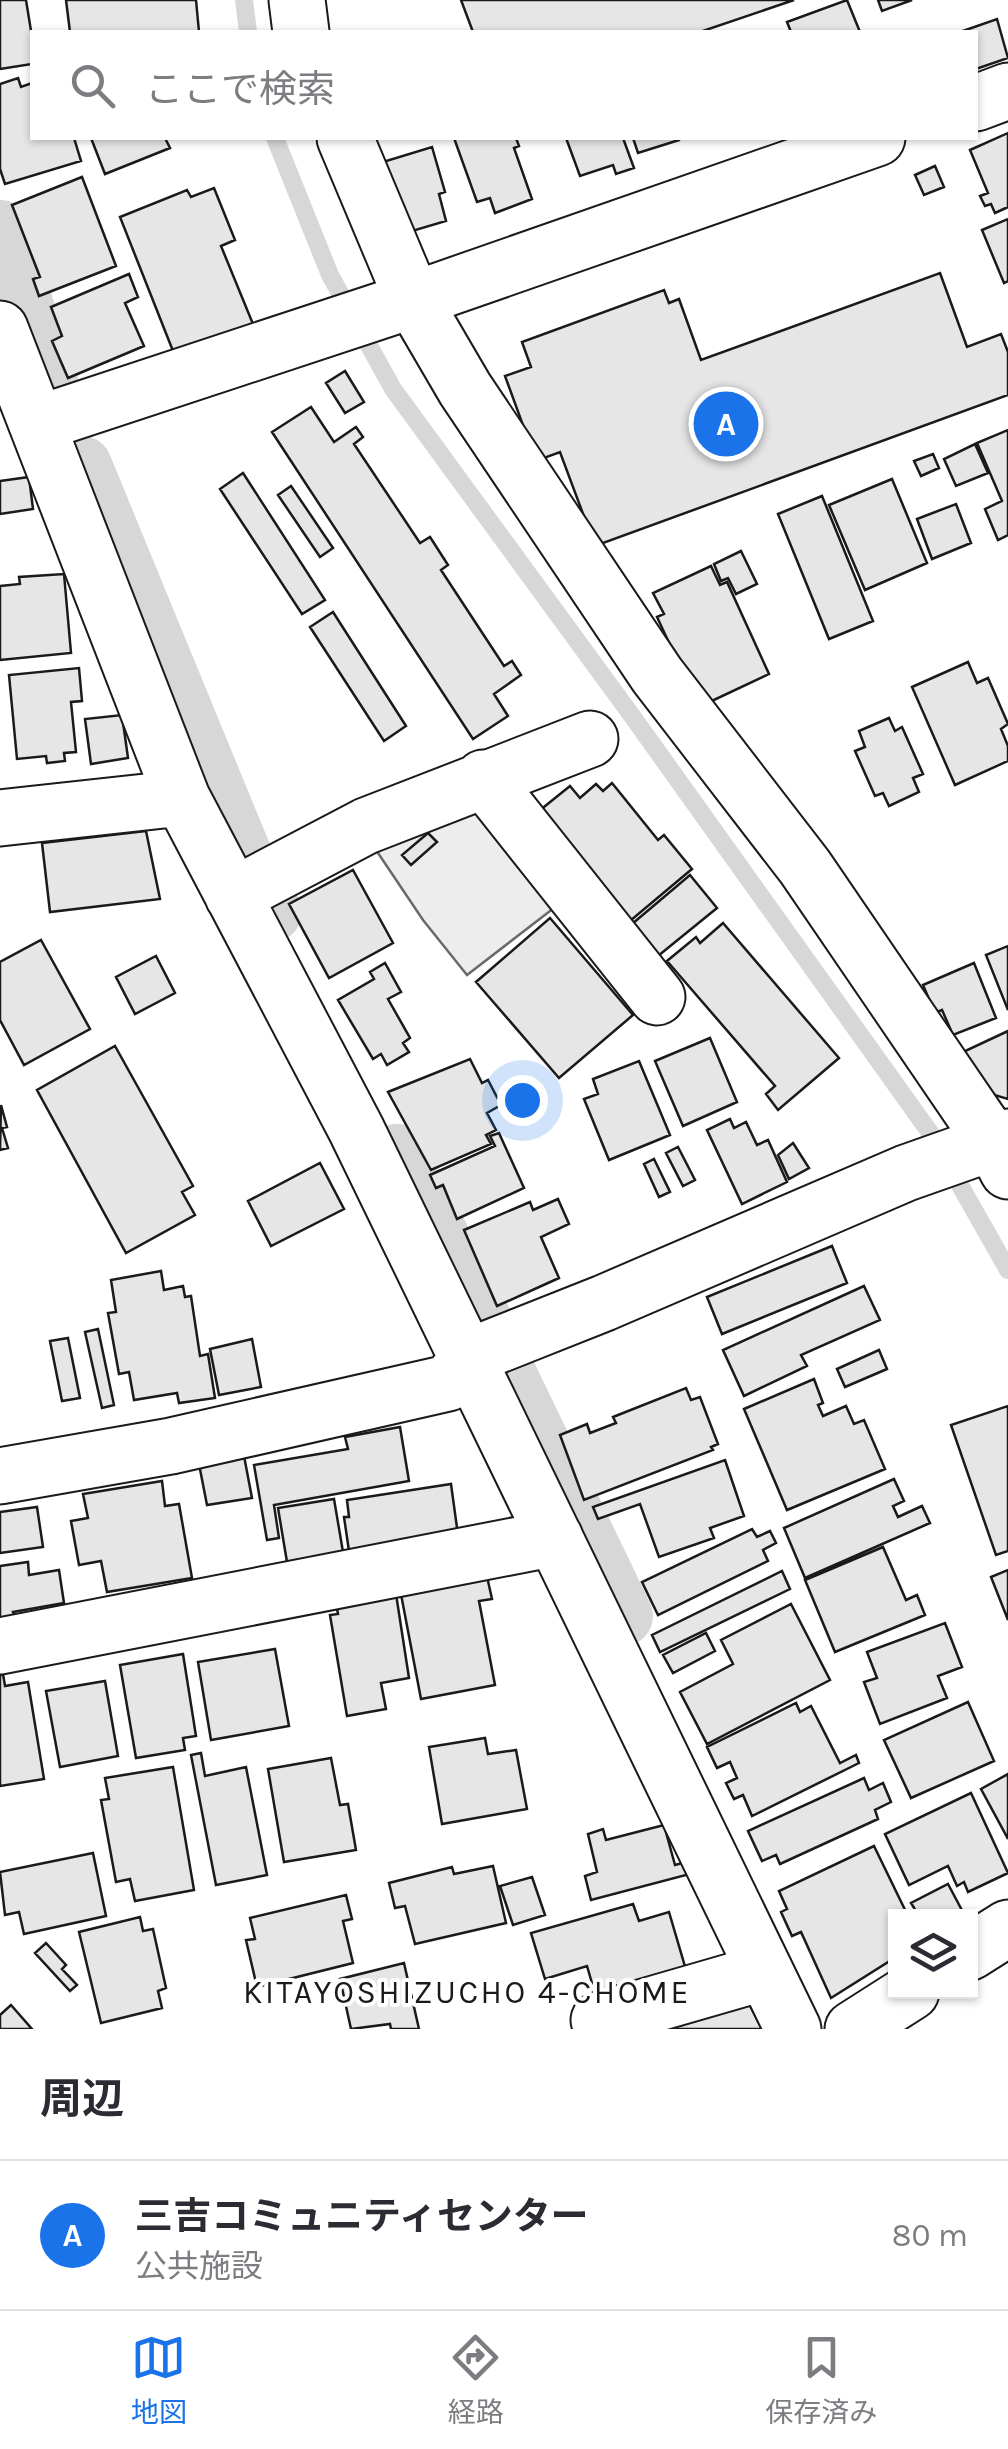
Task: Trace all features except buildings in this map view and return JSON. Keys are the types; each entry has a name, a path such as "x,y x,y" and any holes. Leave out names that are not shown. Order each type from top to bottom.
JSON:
{"street":[{"path":"297,0 301,30"},
{"path":"978,102 1008,92"},
{"path":"0,1476 171,1446 448,1383 468,1360 906,1173 995,1149 806,867 657,675 403,303 346,140"},
{"path":"36,424 403,303 871,140"},
{"path":"0,330 182,798 254,885 356,1129 793,2029"},
{"path":"254,885 366,826 590,739"},
{"path":"483,778 657,998"},
{"path":"0,818 182,798"},
{"path":"0,1646 554,1538"},
{"path":"978,1947 1008,1928"},
{"path":"599,2020 765,1972"},
{"path":"854,2029 899,1999"}],"shaded area":[{"path":"480,800 563,901 467,975 423,920 374,847"}],"waterway":[{"path":"244,0 248,30"},
{"path":"276,140 330,275 393,389 931,1134 1008,1270"},
{"path":"0,230 52,396"},
{"path":"82,466 244,860 272,912"},
{"path":"397,1154 481,1318"},
{"path":"506,1373 623,1616"}],"place":[{"name":"三吉コミュニティセンター","path":"726,424"}],"district":[{"name":"KITAYOSHIZUCHO 4-CHOME","path":"467,1992"}]}
